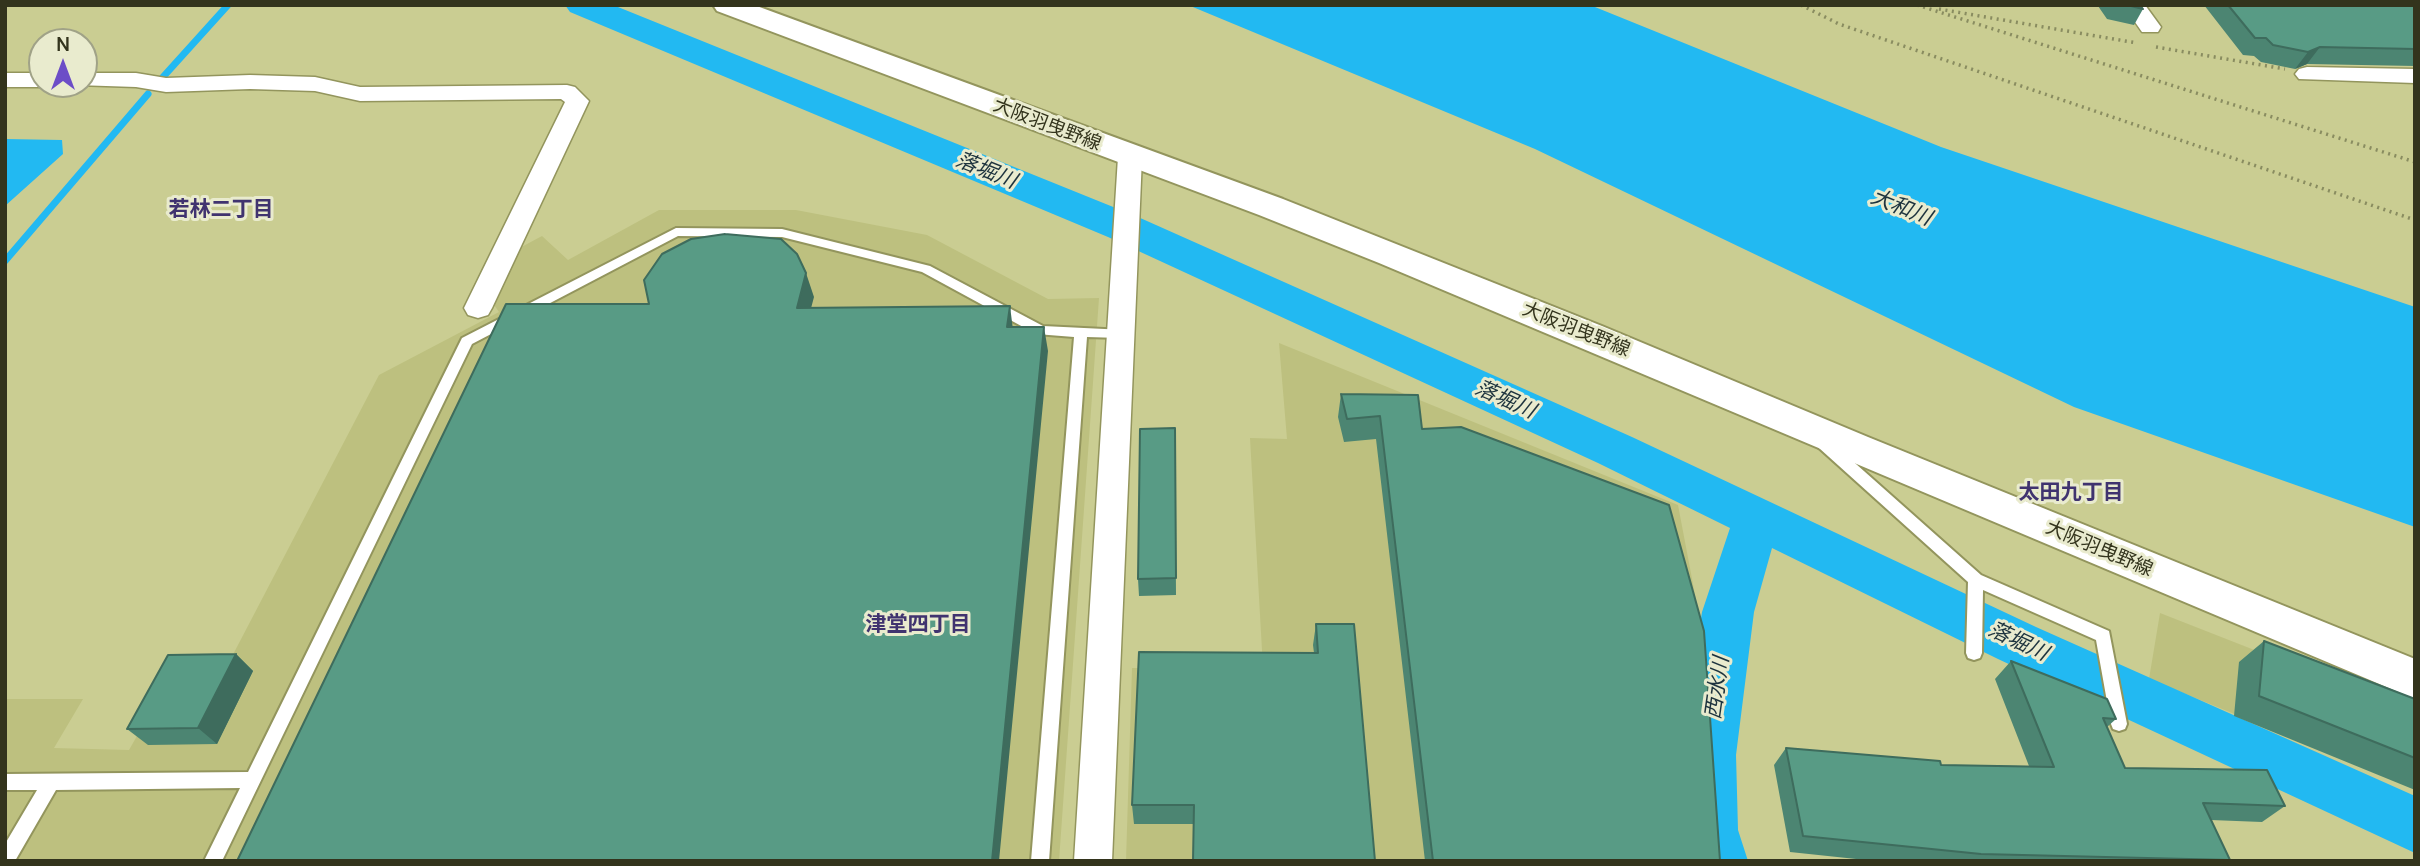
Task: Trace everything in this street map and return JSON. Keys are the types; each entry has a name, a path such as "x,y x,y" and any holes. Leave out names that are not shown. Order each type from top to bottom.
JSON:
{"main road":[{"name":"大阪羽曳野線","path":"727,5 1130,157 1271,207 1589,335 2415,679"}],"street":[{"path":"2134,5 2150,27"},
{"path":"2307,74 2415,76"},
{"path":"5,80 28,80"},
{"path":"98,80 135,80 166,85 250,82 315,84 360,94 567,92 577,101 478,308"},
{"path":"1093,861 1130,157"}],"lane":[{"path":"213,861 467,341 676,232 782,233 926,269 1041,331 1120,333"},
{"path":"1040,861 1081,332"},
{"path":"1805,426 1976,580 2103,636 2119,724"},
{"path":"1974,653 1976,580"},
{"path":"5,782 253,780"},
{"path":"5,860 51,782"}],"path":[{"path":"1801,5 1839,24 2415,220"},
{"path":"1919,6 2307,74"},
{"path":"1919,6 2415,162"}],"shaded area":[{"path":"659,210 796,210 927,235 1048,299 1099,298 1059,861 5,861 5,699 83,699 54,748 129,750 175,669 227,666 379,375 499,312 492,302 514,251 542,236 568,260"},
{"path":"1279,343 1678,505 1704,642 1710,861 1126,861 1132,668 1263,668 1250,438 1287,439"},
{"path":"2160,613 2415,713 2415,788 2149,679"}],"water":[{"name":"大和川","path":"1188,5 1590,5 1941,147 2415,307 2415,527 2074,407 1535,149"},
{"path":"5,139 62,140 63,154 5,206"}],"building":[{"path":"2228,5 2415,5 2415,49 2320,47 2308,52 2273,45 2266,38 2255,38"},
{"path":"725,234 781,239 797,254 806,273 797,308 1010,306 1007,327 1044,327 992,861 237,861 506,304 649,304 644,280 662,254 691,239"},
{"path":"1341,394 1418,395 1422,429 1461,427 1669,505 1704,631 1720,861 1433,861 1380,416 1347,419"},
{"path":"1175,428 1176,578 1138,579 1140,429"},
{"path":"1316,624 1354,624 1375,861 1193,861 1194,805 1132,805 1139,652 1318,653"},
{"path":"2264,641 2415,699 2415,758 2259,696"},
{"path":"236,654 198,728 127,729 168,655"},
{"path":"2011,661 2107,699 2116,719 2103,718 2125,768 2267,770 2285,806 2203,803 2230,860 1981,854 1803,836 1786,748 1940,761 1941,765 2054,767"}],"waterway":[{"path":"163,77 228,5"},
{"name":"落堀川","path":"582,5 1123,227 1615,450 2017,643 2415,825"},
{"path":"5,261 148,94"},
{"name":"西水川","path":"1718,861 1709,830 1708,755 1728,612 1746,549 1758,519"}],"district":[{"name":"若林二丁目","path":"221,210"},
{"name":"太田九丁目","path":"2071,493"},
{"name":"津堂四丁目","path":"918,625"}]}
